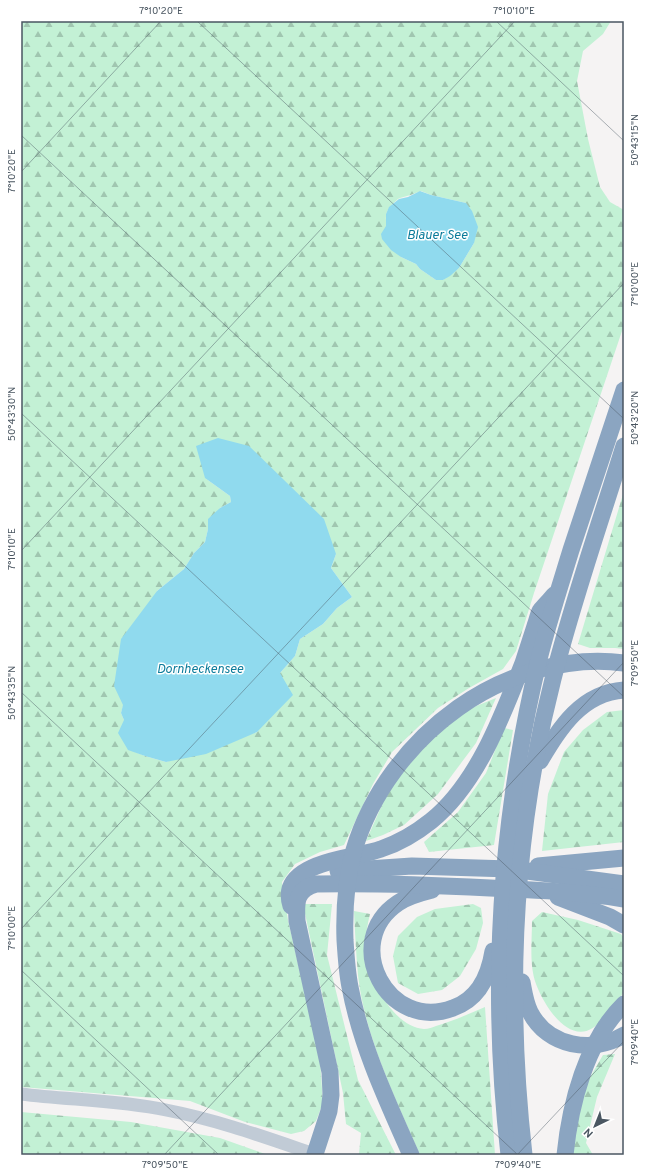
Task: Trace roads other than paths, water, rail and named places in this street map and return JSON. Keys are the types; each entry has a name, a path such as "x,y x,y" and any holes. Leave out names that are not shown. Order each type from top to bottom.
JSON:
{"highway":[{"path":"515,1148 502,1084 500,1027 514,849 525,770 533,687 539,657 558,591 624,390"},
{"path":"525,770 582,575 624,446"},
{"path":"363,869 394,844 419,830 436,817 453,801 470,777 492,736 523,662 540,611 558,591"},
{"path":"411,1155 371,1060 359,1025 349,986 345,941 348,880 351,862 362,829 392,773 408,753 445,717 466,702 505,682 545,668 595,661 624,663"},
{"path":"525,770 560,728 585,703 607,693 624,690"},
{"path":"512,869 624,858"},
{"path":"316,1155 329,1112 331,1095 330,1072 297,921 288,897 292,884 297,878 309,869 318,865 338,871 412,866 512,869 624,884"},
{"path":"297,921 296,903 302,891 307,887 316,884 338,871 363,869 450,886 590,894 624,899"},
{"path":"450,886 404,899 384,916 376,932 372,958 380,983 389,994 406,1007 423,1012 440,1012 457,1007 471,998 482,985 490,969 509,913"},
{"path":"543,891 610,917 624,925"},
{"path":"509,913 515,938 524,996 530,1012 535,1020 548,1033 563,1041 579,1045 603,1044 624,1035"},
{"path":"515,938 514,1029 517,1083 515,1148"},
{"path":"565,1155 574,1101 584,1068 601,1034 624,1004"}],"street":[{"path":"21,1094 134,1104 166,1110 240,1128 316,1155"}],"water":[{"name":"Blauer See","path":"420,191 466,203 472,211 478,227 474,243 459,268 443,280 436,280 420,269 416,264 401,257 391,250 382,239 381,234 386,226 386,214 389,207 399,199 408,197"},
{"name":"Dornheckensee","path":"218,438 249,446 324,519 336,554 331,568 352,597 337,608 323,624 300,639 295,656 280,673 293,695 257,732 206,754 166,762 128,750 118,733 124,720 121,713 123,705 114,686 121,639 157,591 184,569 194,553 205,542 208,529 208,519 220,508 231,502 230,496 205,478 196,446"}]}
